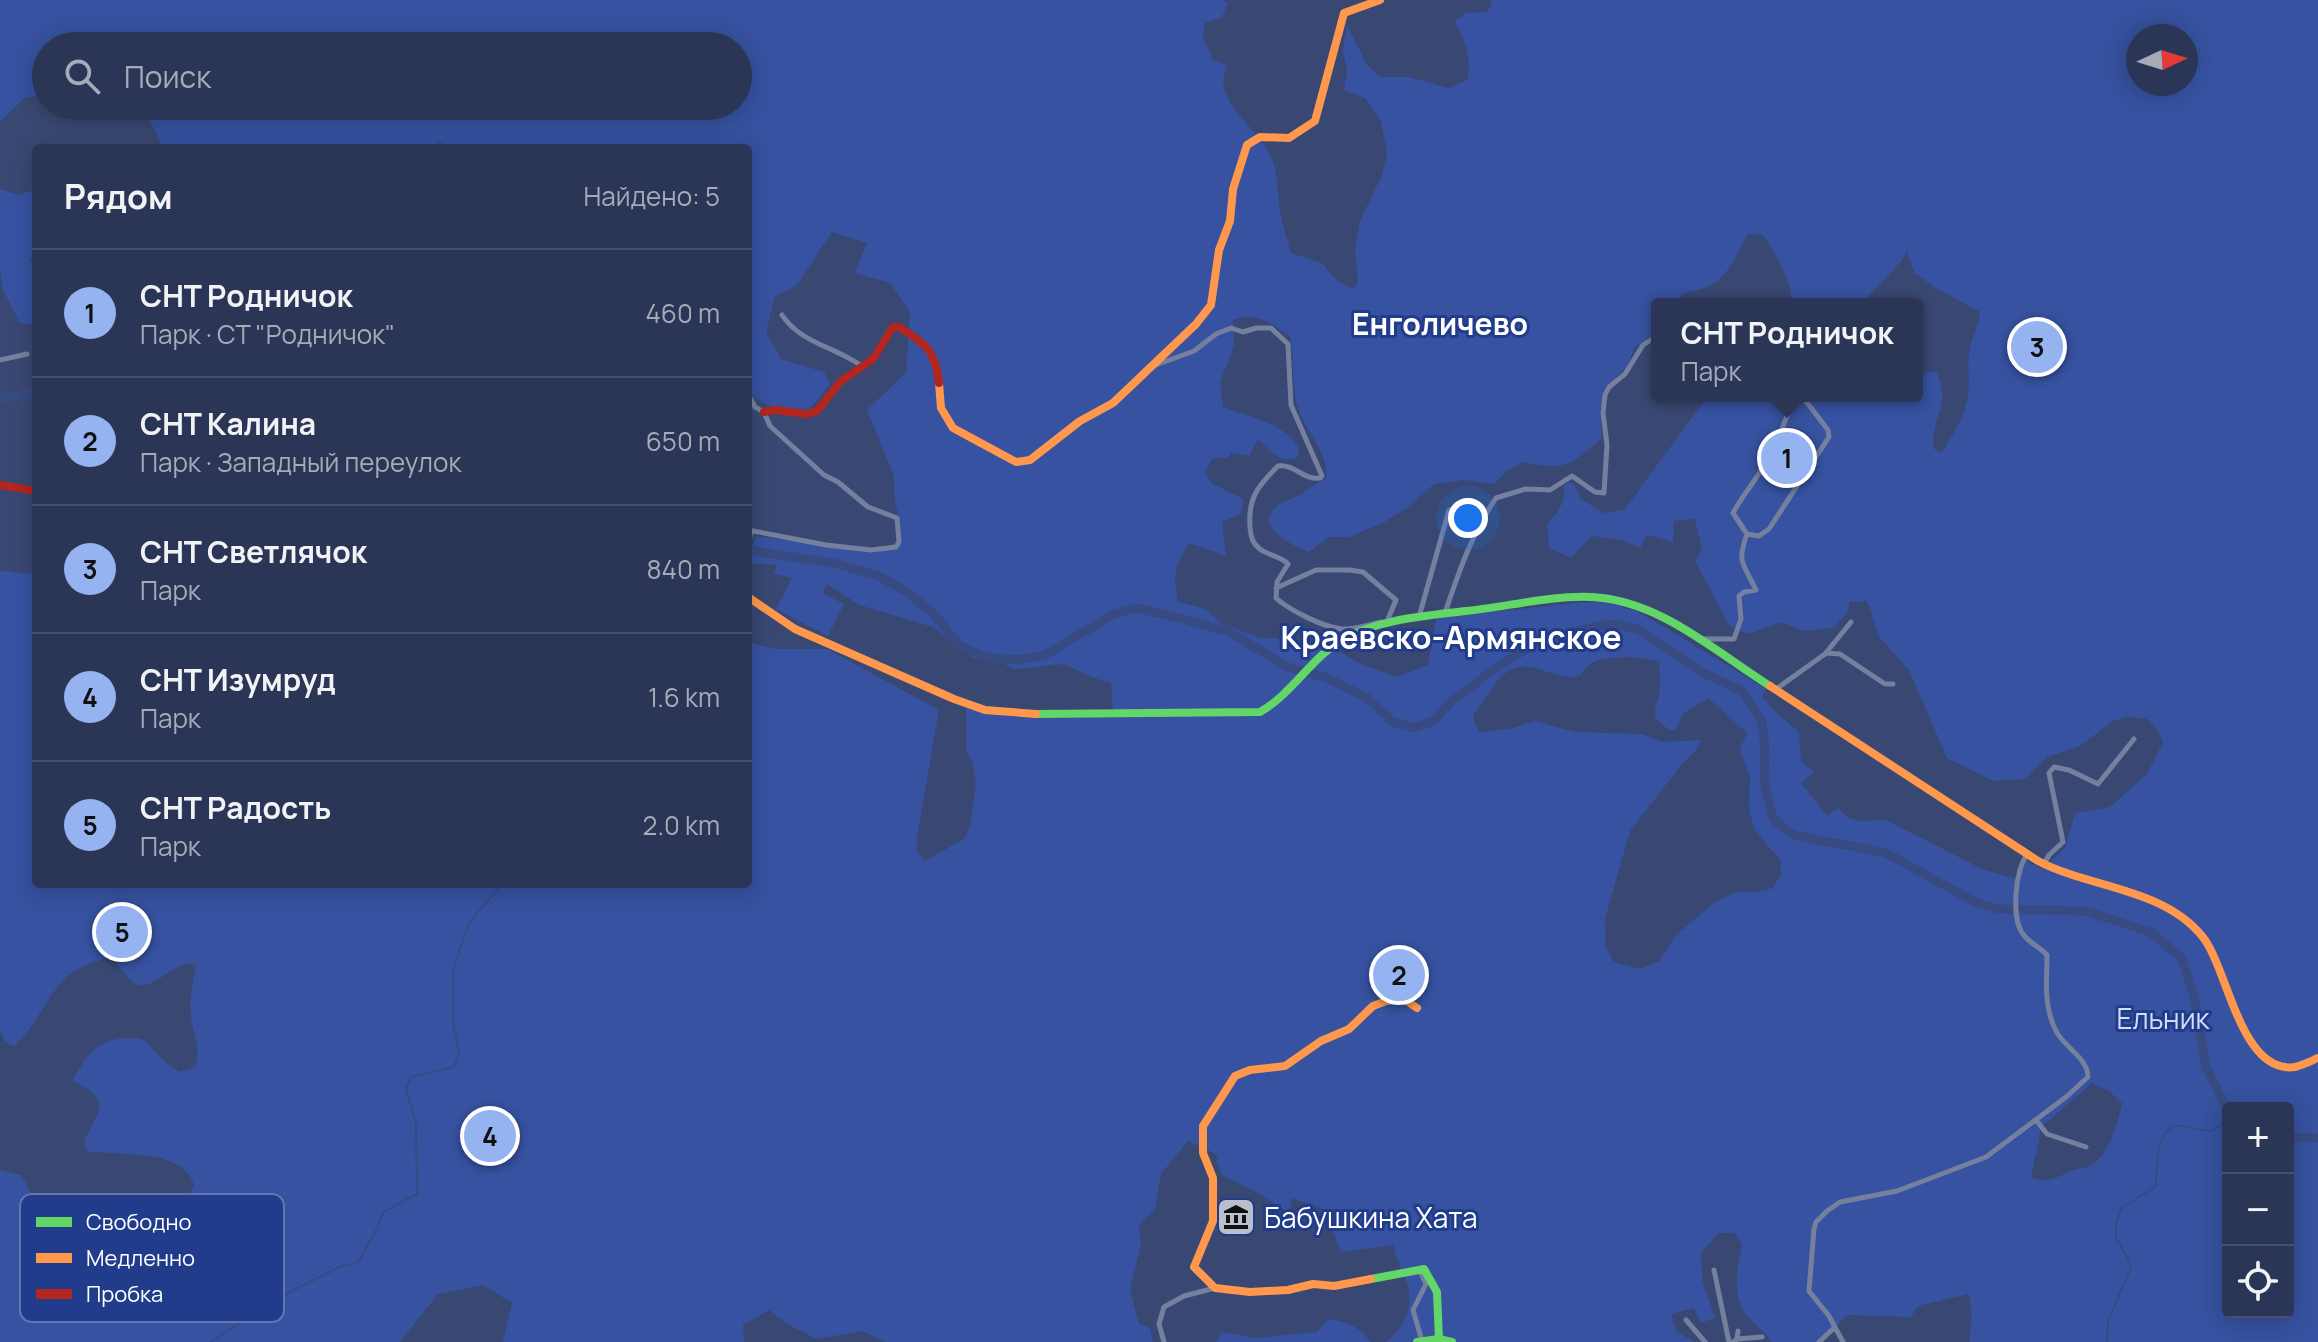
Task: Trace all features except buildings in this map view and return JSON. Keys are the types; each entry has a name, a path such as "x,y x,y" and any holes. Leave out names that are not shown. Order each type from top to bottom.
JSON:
{"street":[{"path":"764,412 771,409 812,414 823,407 839,382 863,368 877,353 893,327 902,328 930,348 937,366 941,408 953,428 1016,462 1025,462 1080,421 1113,403 1196,324 1211,305 1219,250 1230,221 1233,189 1247,145 1258,137 1288,139 1315,121 1344,13 1380,0"},
{"path":"782,315 800,335 850,357 863,368"},
{"path":"1151,366 1194,351 1216,334 1231,328 1243,332 1271,328 1288,344 1291,405 1323,472 1320,478 1315,479 1289,466 1278,466 1252,498 1249,507 1252,540 1264,552 1284,559 1288,564 1276,588 1276,598 1282,603 1342,629 1581,597 1602,597 1632,604 1697,639 1776,689 2044,865 2164,907 2184,917 2211,950 2244,1033 2257,1050 2271,1062 2287,1066 2305,1064 2318,1058"},
{"path":"1444,614 1466,556 1496,498 1531,489 1550,490 1572,476 1595,492 1604,493 1607,445 1603,413 1605,395 1609,387 1625,374 1643,345 1651,340"},
{"path":"0,360 27,354"},
{"path":"752,401 764,412 770,426 824,475 838,482 868,507 897,518 899,542 896,547 881,550 752,531"},
{"path":"1794,402 1785,416 1782,433 1770,456 1733,513 1747,534 1759,536 1769,529 1829,437 1828,430 1803,402"},
{"path":"0,485 32,490"},
{"path":"1419,618 1449,510"},
{"path":"1697,639 1734,639 1736,636 1742,611 1739,596 1756,590 1741,559 1747,534"},
{"path":"752,600 795,629 985,710 1028,714 1253,713 1271,706 1286,694 1323,653 1355,633 1386,623 1396,600 1363,572 1316,570 1276,588"},
{"path":"1776,689 1825,654 1851,622"},
{"path":"1825,654 1840,654 1885,684 1893,684"},
{"path":"2044,865 2051,852 2063,842 2049,773 2051,770 2054,767 2069,770 2098,784 2134,739"},
{"path":"1843,1342 1809,1291 1816,1222 1840,1202 1897,1191 1986,1157 2088,1077 2088,1069 2056,1033 2047,1009 2044,986 2047,955 2023,935 2016,916 2017,873 2027,855"},
{"path":"1417,1008 1404,999 1386,1001 1373,1006 1349,1029 1313,1046 1285,1066 1250,1070 1235,1076 1203,1126 1203,1153 1213,1178 1213,1221 1194,1267 1205,1285 1250,1292 1288,1290 1313,1284 1334,1286 1418,1268 1428,1271 1436,1287 1440,1310 1439,1339"},
{"path":"2036,1120 2047,1134 2086,1147"},
{"path":"1418,1268 1426,1284 1413,1310 1419,1341 1439,1339 1452,1342"},
{"path":"1714,1270 1733,1341"},
{"path":"1164,1342 1159,1324 1164,1307 1205,1285"},
{"path":"1686,1320 1705,1342"},
{"path":"1819,1342 1835,1327"},
{"path":"1733,1341 1738,1331"},
{"path":"1733,1341 1762,1337"}],"green space":[{"name":"Ельник","path":"0,0 1222,0 1228,3 1222,17 1205,23 1203,38 1213,60 1227,65 1224,89 1229,100 1271,156 1291,253 1322,263 1337,281 1353,289 1358,283 1355,247 1360,221 1382,175 1387,153 1381,121 1365,98 1344,90 1347,72 1343,51 1347,25 1367,65 1381,77 1408,77 1449,88 1467,80 1469,72 1467,50 1455,21 1466,13 1486,12 1491,7 1491,0 2318,0 2318,1342 1970,1342 1968,1294 1918,1306 1911,1317 1848,1315 1823,1338 1824,1342 1771,1342 1745,1313 1738,1296 1742,1244 1734,1233 1718,1233 1701,1254 1703,1282 1715,1318 1700,1323 1694,1308 1671,1314 1677,1332 1695,1342 1386,1342 1403,1323 1410,1298 1394,1245 1341,1252 1324,1209 1292,1198 1289,1213 1222,1175 1218,1155 1188,1141 1161,1174 1155,1209 1139,1226 1141,1244 1130,1290 1139,1324 1150,1328 1153,1342 885,1342 863,1331 817,1339 787,1324 769,1310 743,1325 744,1342 503,1342 512,1303 483,1285 438,1294 400,1342 0,1342 0,1170 21,1175 30,1194 20,1194 20,1322 284,1322 284,1194 189,1194 194,1185 188,1173 164,1159 87,1151 84,1141 98,1113 98,1100 94,1094 72,1081 100,1045 117,1039 143,1040 180,1072 195,1067 198,1054 191,1010 196,965 187,963 146,985 139,985 131,981 113,956 91,963 60,984 23,1038 14,1046 5,1042 0,1030 0,571 32,574 32,888 752,888 752,643 775,649 827,649 939,710 917,837 917,852 925,861 962,840 971,820 976,783 972,761 966,751 966,707 1005,714 1113,713 1111,683 1065,664 1015,669 972,658 933,627 859,605 827,584 823,593 844,604 828,636 776,609 792,578 774,574 777,565 752,563 756,536 859,551 895,549 900,540 894,476 867,410 906,372 910,312 890,283 854,273 867,243 832,232 797,285 774,297 766,333 781,359 824,372 830,384 814,404 801,412 775,408 752,394 752,144 442,144 440,141 437,144 161,144 150,120 752,120 752,32 32,32 32,97 24,98 0,122","holes":["1748,234 1763,235 1778,259 1791,298 1868,298 1907,252 1914,272 1934,287 1980,312 1969,355 1967,401 1942,453 1934,449 1933,438 1942,404 1941,384 1936,371 1923,376 1923,402 1704,402 1624,510 1603,513 1580,498 1574,484 1568,482 1564,486 1560,507 1547,523 1549,548 1571,558 1592,536 1622,540 1640,548 1647,535 1673,542 1674,521 1695,519 1702,551 1695,561 1730,627 1749,634 1781,622 1802,631 1834,628 1848,611 1850,602 1867,601 1879,637 1909,670 1947,758 1993,781 2025,779 2047,757 2080,746 2113,721 2127,717 2147,719 2159,732 2163,742 2147,774 2110,807 2075,813 2065,848 2042,869 2024,859 2016,879 1982,869 1886,820 1860,821 1848,818 1838,808 1827,816 1801,783 1814,772 1801,761 1799,732 1775,712 1762,696 1766,689 1661,625 1636,611 1617,605 1574,603 1436,618 1428,665 1397,677 1361,664 1328,645 1299,651 1276,638 1260,638 1220,623 1206,609 1178,602 1176,571 1189,543 1226,556 1222,522 1241,513 1243,499 1211,483 1205,472 1213,458 1229,458 1231,453 1249,456 1258,439 1280,458 1298,457 1299,447 1284,432 1265,421 1223,407 1220,382 1234,346 1233,320 1256,318 1270,323 1290,337 1296,402 1324,461 1326,479 1277,506 1269,521 1278,535 1309,552 1329,537 1349,537 1383,523 1407,508 1434,484 1464,480 1494,484 1508,470 1523,462 1558,466 1582,455 1602,438 1600,411 1606,386 1626,368 1635,347 1651,337 1651,298 1680,298 1682,293 1717,281 1730,266","1611,658 1659,661 1660,684 1655,712 1663,726 1671,731 1676,730 1682,714 1708,698 1747,733 1740,749 1750,777 1749,809 1755,831 1781,861 1780,876 1773,888 1735,892 1714,903 1676,935 1659,961 1640,969 1614,962 1606,947 1605,919 1630,831 1701,740 1662,742 1642,734 1575,732 1535,721 1513,728 1480,732 1473,720 1496,683 1512,669 1530,667 1572,677 1581,675 1590,664","2092,1083 2109,1091 2122,1103 2114,1131 2101,1157 2086,1168 2049,1180 2032,1178 2040,1128"]},
{"path":"0,189 19,195 32,190 32,324 20,323 3,290 0,272"},
{"path":"1328,1319 1352,1326 1370,1342 1216,1342 1222,1332 1256,1338 1317,1332"}],"waterway":[{"path":"0,398 32,394"},
{"path":"752,551 838,564 881,577 910,594 935,615 959,645 985,657 1017,660 1045,655 1114,614 1137,608 1180,618 1229,632 1288,667 1327,678 1367,698 1393,722 1414,728 1433,721 1451,702 1497,667 1543,639 1616,624 1640,630 1702,672 1742,691 1762,722 1764,782 1773,819 1793,835 1886,853 1977,903 1998,909 2085,911 2151,932 2182,959 2195,999 2206,1067 2224,1102"},
{"path":"284,1296 340,1267 359,1262 379,1226 383,1212 417,1194 416,1124 406,1089 411,1077 454,1067 459,1055 453,1022 453,970 469,923 499,888"},
{"path":"2107,1342 2108,1321 2131,1267 2116,1238 2116,1223 2122,1208 2155,1187 2159,1148 2167,1131 2175,1126 2211,1130 2222,1123"},
{"path":"2294,1137 2318,1138"},
{"path":"210,1342 242,1322"}],"traffic: fast":[{"path":"1036,714 1260,712 1331,648 1371,627 1418,617 1576,597 1617,600 1664,618 1770,686"},
{"path":"1371,1279 1424,1269 1437,1292 1439,1339"},
{"path":"1417,1342 1439,1339 1452,1342"}],"traffic: slow":[{"path":"939,383 941,408 953,428 1016,462 1030,460 1080,421 1113,403 1196,324 1211,305 1219,250 1230,221 1233,189 1247,145 1260,137 1289,138 1315,121 1344,13 1380,0"},
{"path":"752,600 795,629 954,699 985,710 1036,714"},
{"path":"1770,686 2038,861 2147,898 2186,920 2202,936 2211,951 2248,1037 2261,1054 2276,1065 2295,1067 2318,1058"},
{"path":"1371,1279 1334,1286 1313,1284 1288,1290 1250,1292 1215,1288 1194,1267 1213,1221 1213,1178 1203,1153 1203,1126 1235,1076 1250,1070 1285,1066 1321,1041 1349,1029 1373,1006 1386,1001 1404,999 1417,1008"}],"traffic: jam":[{"path":"764,412 775,410 807,414 817,411 841,381 873,359 893,327 899,327 928,349 935,362 939,383"},
{"path":"0,485 32,490"}],"place":[{"name":"СНТ Светлячок","path":"2037,347"},
{"name":"СНТ Родничок","path":"1787,458"},
{"name":"СНТ Радость","path":"122,932"},
{"name":"СНТ Калина","path":"1399,975"},
{"name":"СНТ Изумруд","path":"490,1136"},
{"name":"Бабушкина Хата","path":"1236,1217"}],"district":[{"name":"Енголичево","path":"1440,323"},
{"name":"Краевско-Армянское","path":"1451,637"}]}
